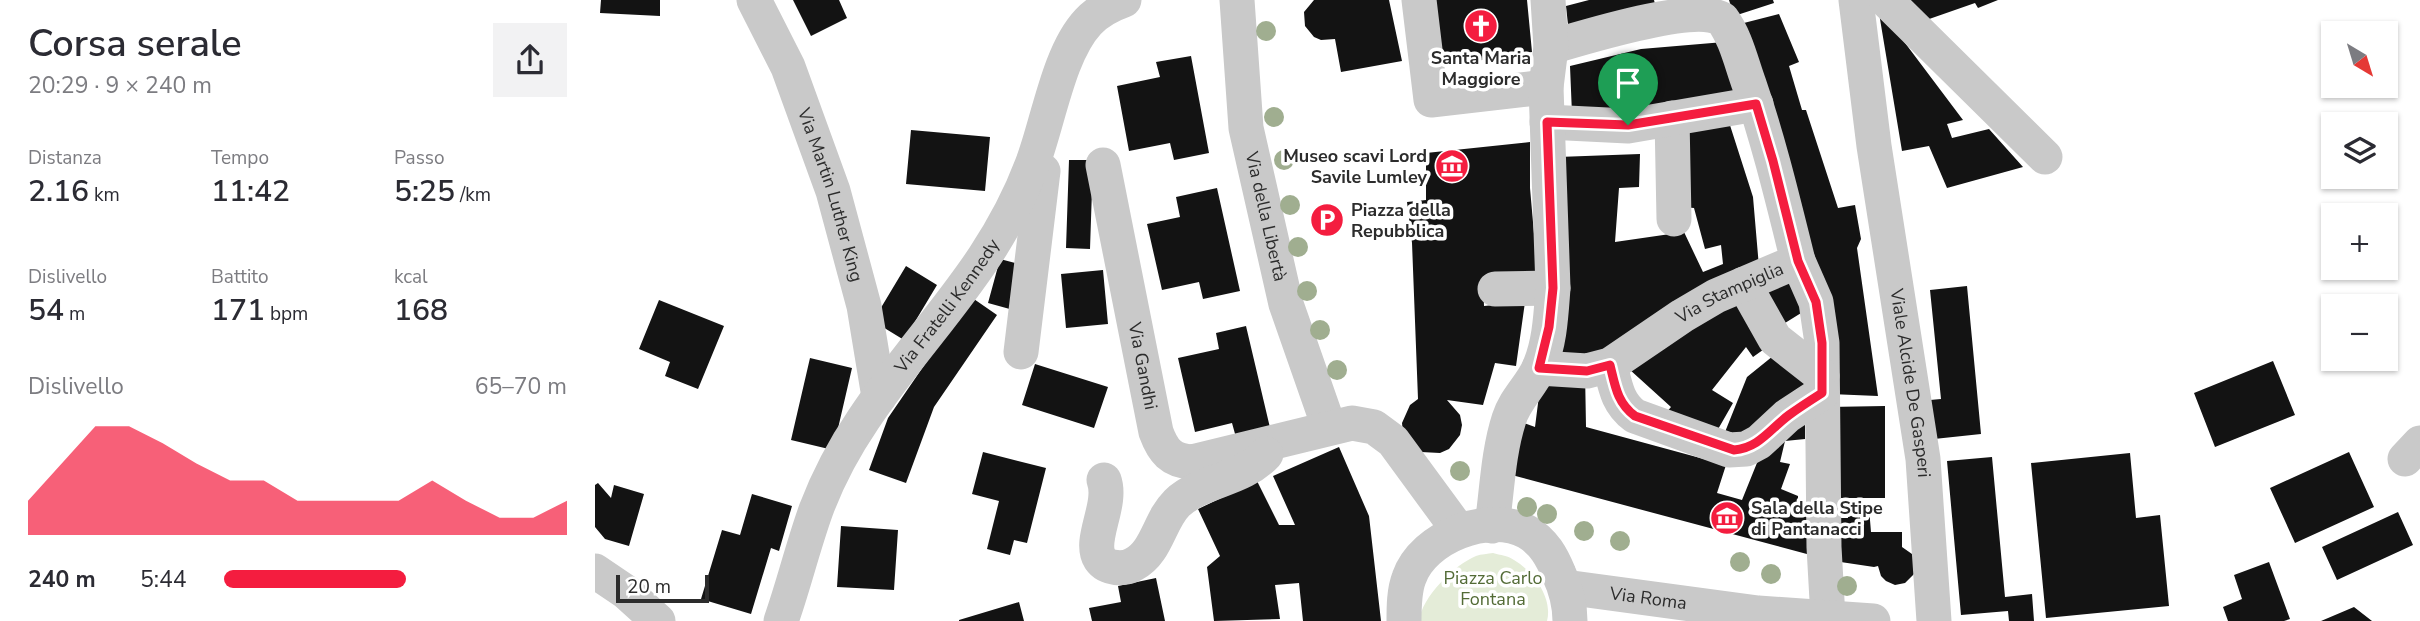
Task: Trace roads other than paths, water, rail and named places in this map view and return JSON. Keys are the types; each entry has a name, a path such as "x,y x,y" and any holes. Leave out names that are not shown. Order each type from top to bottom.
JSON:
{"street":[{"name":"Via Martin Luther King","path":"754,0 788,67 833,191 864,306 879,397"},
{"name":"Via Fratelli Kennedy","path":"781,621 820,499 845,449 879,397 988,255 1010,217 1036,155 1065,62 1079,34 1103,9 1123,0"},
{"name":"Via della Libertà","path":"1237,0 1246,128 1286,304 1329,427"},
{"path":"1419,0 1431,100 1546,87"},
{"path":"1475,529 1508,420 1539,368 1549,327 1553,288 1546,87 1551,47 1548,0"},
{"name":"Viale Alcide De Gasperi","path":"1856,0 1874,146 1923,459 1934,621"},
{"path":"1886,0 2045,157"},
{"name":"Via Stampiglia","path":"1539,368 1587,371 1610,365 1693,309 1798,261 1756,104 1734,39 1722,19 1708,14 1661,10 1623,27 1551,47"},
{"path":"1547,122 1628,125 1756,104"},
{"path":"1020,352 1050,107"},
{"path":"1672,118 1674,219"},
{"name":"Via Gandhi","path":"1104,165 1156,432 1164,450 1171,457 1192,461 1329,427 1360,423 1381,431 1475,529"},
{"path":"1798,261 1816,302 1822,343 1823,547 1853,620"},
{"path":"1744,285 1775,339 1822,384"},
{"path":"1495,289 1553,288"},
{"path":"1610,365 1620,400 1635,416 1729,450 1746,449 1759,442 1822,384"},
{"name":"Via Gandhi","path":"1104,480 1108,495 1097,544 1098,555 1107,565 1129,566 1136,564 1147,553 1163,522 1177,504 1201,488 1246,470 1263,458 1277,441"},
{"path":"1404,621 1409,577 1418,560 1433,546 1475,529 1509,527 1525,531 1541,542 1552,557 1565,587 1570,621"},
{"path":"595,571 626,592 658,621"},
{"name":"Via Roma","path":"1565,587 1758,613 1853,620"}],"place":[{"name":"Santa Maria Maggiore","path":"1481,26"},
{"name":"Museo scavi Lord Savile Lumley","path":"1452,166"},
{"name":"Piazza della Repubblica","path":"1327,220"},
{"name":"Sala della Stipe di Pantanacci","path":"1727,518"}],"park label":[{"name":"Piazza Carlo Fontana","path":"1493,588"}]}
